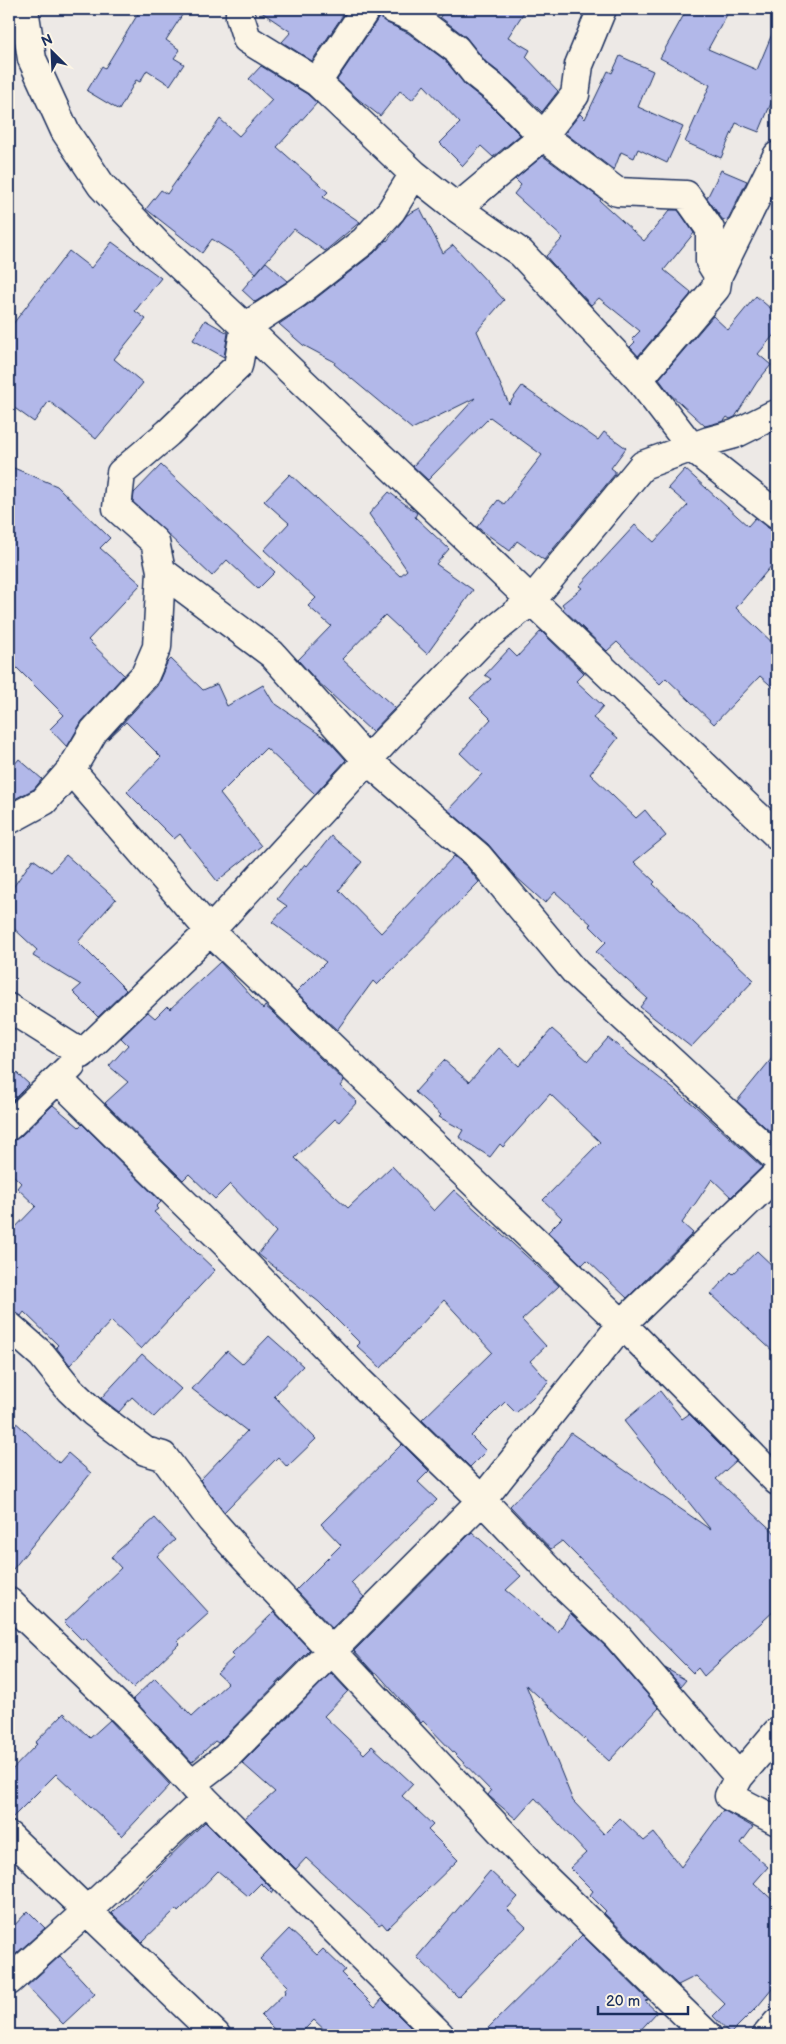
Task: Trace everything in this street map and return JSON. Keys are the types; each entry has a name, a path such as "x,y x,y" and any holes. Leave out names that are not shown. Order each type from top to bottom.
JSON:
{"street":[{"path":"24,9 32,59 65,131 101,185 158,246 777,835"},
{"path":"240,9 240,17 248,39 317,82 414,174 457,208 521,253 639,380 692,448 777,515"},
{"path":"317,82 366,9"},
{"path":"393,9 416,19 456,49 476,72 543,136 617,192 686,195 710,229 710,262 718,275"},
{"path":"457,208 543,136 575,95 579,65 602,9"},
{"path":"639,380 716,288 718,275 777,156"},
{"path":"9,820 44,801 70,770 94,730 145,675 157,647 161,572 155,542 117,508 121,472 168,432 238,366 245,327 296,294 364,241 391,211 414,174"},
{"path":"9,1126 210,930 485,638 532,600 643,465 710,441 736,434 773,415 777,416"},
{"path":"161,572 272,654 368,761 478,856 576,973 777,1159"},
{"path":"70,770 210,930 622,1324 777,1481"},
{"path":"9,1008 82,1054"},
{"path":"58,1079 225,1243 359,1382 482,1500 563,1585 617,1636 739,1777"},
{"path":"9,1981 87,1911 198,1792 226,1757 331,1649 482,1500 622,1324 777,1174"},
{"path":"9,1326 42,1355 70,1390 93,1412 145,1451 163,1456 211,1520 542,1875 707,2035"},
{"path":"9,1602 127,1715 198,1792 440,2035"},
{"path":"777,1732 739,1777 730,1796 777,1820"},
{"path":"9,1836 216,2035"},
{"path":"766,2035 777,2023"}],"building":[{"path":"141,9 186,9 166,40 180,50 174,58 184,64 170,85 147,70 140,82 136,80 119,110 87,91 102,66 105,68"},
{"path":"257,9 347,9 312,61 282,42 291,32"},
{"path":"445,9 526,9 508,37 530,50 526,57 558,91 542,112 510,81 486,62 466,37 440,17"},
{"path":"687,9 730,9 708,49 757,70 777,22 777,89 759,132 736,123 721,158 685,142 710,85 660,58"},
{"path":"380,16 387,23 408,33 445,60 465,85 489,104 520,135 493,157 481,146 463,166 440,143 460,123 424,85 412,100 400,91 380,116 358,99 337,80"},
{"path":"620,56 653,71 638,107 683,127 667,163 638,149 634,158 621,152 614,170 565,133 580,114 585,119 608,71 612,73"},
{"path":"261,66 307,94 317,103 277,147 328,192 323,197 360,222 325,251 294,229 256,273 235,254 212,239 202,253 146,209 161,190 167,194 220,119 239,136 272,100 249,79"},
{"path":"543,156 601,199 600,201 644,241 670,210 678,210 694,233 664,270 691,292 690,295 638,356 630,347 635,342 632,339 640,331 599,298 591,305 551,262 546,256 563,238 514,194 521,185 515,179"},
{"path":"721,170 747,181 727,221 722,219 707,198"},
{"path":"420,208 443,253 453,245 504,300 477,331 509,404 522,386 598,440 604,432 626,448 611,468 615,471 615,474 544,560 517,541 510,551 477,527 498,500 504,504 542,455 490,417 428,480 413,466 475,398 412,429 334,364 335,362 303,345 279,324 306,306 374,253 387,241 407,215"},
{"path":"112,242 161,278 135,311 146,319 114,359 143,383 96,439 49,401 34,422 9,404 9,329 69,251 91,268"},
{"path":"266,262 288,281 255,302 242,290"},
{"path":"756,296 777,314 777,331 758,354 771,365 757,382 735,417 730,419 727,417 724,421 705,426 670,394 659,379 713,316 728,330"},
{"path":"205,320 228,333 224,357 193,340"},
{"path":"161,465 275,572 258,589 227,560 212,576 133,502 134,493"},
{"path":"9,466 57,486 110,538 100,548 141,584 88,640 124,675 82,721 67,747 50,729 64,715 9,660"},
{"path":"685,469 748,526 755,518 768,528 777,530 777,559 736,608 777,647 777,691 760,676 714,724 666,678 660,684 617,642 607,651 563,609 562,604 582,588 579,586 635,525 654,542 688,505 668,488"},
{"path":"290,474 400,576 407,570 369,514 389,492 417,513 415,517 449,549 436,564 473,590 427,654 385,615 342,659 395,708 372,732 316,680 298,660 331,626 308,606 316,598 264,550 289,523 264,501"},
{"path":"541,631 584,673 576,681 603,706 593,718 618,738 590,774 636,818 645,810 666,836 634,862 655,882 653,884 754,980 691,1047 640,1007 647,998 596,952 606,942 589,925 591,924 555,892 545,903 515,876 488,844 448,810 482,774 460,753 491,719 470,698 491,679 485,675 509,649 517,657"},
{"path":"171,659 203,690 217,684 227,706 263,685 273,702 328,740 346,760 315,794 266,748 220,794 261,846 217,881 180,834 174,839 127,792 161,757 126,722 108,739 157,686 167,663"},
{"path":"19,759 42,779 34,789 9,802 9,771"},
{"path":"331,836 362,862 339,890 381,933 454,856 467,867 479,882 377,985 373,981 337,1030 296,992 326,962 272,922 287,906 277,899 305,864 307,866"},
{"path":"66,855 116,899 78,942 126,990 98,1017 73,992 81,985 33,956 37,950 9,924 9,893 33,859 51,872"},
{"path":"220,962 263,1009 265,1006 272,1012 344,1081 340,1086 357,1102 339,1122 335,1119 295,1158 322,1184 348,1208 392,1166 434,1211 454,1190 559,1286 522,1320 546,1346 530,1361 549,1382 516,1413 505,1402 471,1436 486,1451 470,1467 422,1420 492,1352 444,1300 381,1368 357,1346 360,1343 319,1302 258,1254 276,1232 230,1184 215,1199 189,1174 183,1180 105,1103 128,1082 109,1066 128,1045 121,1038 148,1012 155,1018 167,1006 170,1009"},
{"path":"552,1029 588,1061 608,1038 694,1105 762,1167 731,1197 712,1179 682,1223 693,1233 627,1298 587,1260 582,1265 548,1232 562,1218 543,1200 600,1142 550,1094 503,1147 500,1144 490,1157 459,1137 463,1130 439,1117 441,1115 415,1092 444,1060 469,1082 499,1048 519,1066"},
{"path":"777,1052 777,1138 737,1101"},
{"path":"9,1066 29,1084 9,1104"},
{"path":"53,1105 79,1127 82,1124 161,1202 156,1207 158,1209 154,1212 215,1270 141,1349 111,1321 70,1365 56,1347 58,1345 24,1312 21,1316 9,1311 9,1234 36,1206 17,1188 21,1183 9,1171 9,1141 20,1137"},
{"path":"757,1251 777,1270 777,1355 711,1294 731,1272 733,1274"},
{"path":"269,1336 303,1366 274,1396 316,1439 287,1467 278,1457 224,1512 200,1480 247,1431 192,1389 227,1351 242,1364"},
{"path":"142,1354 181,1389 154,1417 132,1397 119,1412 101,1398"},
{"path":"660,1391 682,1419 689,1414 736,1461 716,1479 777,1535 777,1608 704,1676 698,1668 693,1673 562,1541 551,1549 510,1506 546,1468 571,1433 711,1530 624,1421"},
{"path":"9,1416 59,1463 68,1453 91,1473 9,1574"},
{"path":"402,1444 429,1471 418,1482 437,1500 351,1583 364,1597 332,1628 296,1590 341,1545 321,1524"},
{"path":"155,1518 175,1540 157,1556 209,1613 178,1641 180,1643 133,1688 85,1638 82,1640 64,1622 121,1568 111,1557"},
{"path":"472,1532 521,1576 506,1590 558,1632 570,1613 606,1647 659,1708 609,1761 526,1685 573,1801 604,1834 620,1818 644,1841 654,1833 681,1867 723,1810 753,1827 741,1843 768,1867 754,1883 777,1904 777,1983 758,2006 730,2034 713,2016 725,2004 696,1976 678,1985 604,1913 606,1911 590,1895 593,1891 570,1868 586,1853 535,1798 516,1819 488,1795 491,1791 423,1721 421,1723 377,1673 375,1674 354,1651"},
{"path":"274,1612 310,1650 218,1743 215,1741 192,1762 133,1699 155,1678 192,1716 228,1683 217,1673 234,1657 231,1654"},
{"path":"665,1668 686,1680 681,1686"},
{"path":"331,1673 348,1691 324,1716 364,1754 372,1746 413,1784 402,1796 433,1825 428,1830 458,1860 387,1929 382,1923 379,1925 306,1858 296,1869 245,1818 275,1792 242,1763"},
{"path":"64,1713 90,1738 110,1720 170,1785 122,1836 56,1774 9,1821 9,1773"},
{"path":"205,1822 274,1891 272,1894 261,1883 248,1896 218,1871 178,1912 176,1909 142,1942 112,1913"},
{"path":"490,1871 518,1897 507,1909 526,1927 458,1997 417,1957"},
{"path":"28,1911 45,1928 9,1960 9,1931"},
{"path":"289,1929 317,1955 323,1949 345,1970 341,1973 375,2007 382,1999 418,2035 330,2035 314,2020 299,2035 280,2035 261,2016 286,1992 285,1990 288,1986 260,1959"},
{"path":"582,1935 648,2000 645,2001 657,2012 636,2035 481,2035"},
{"path":"60,1956 95,1994 63,2024 27,1986"}]}
